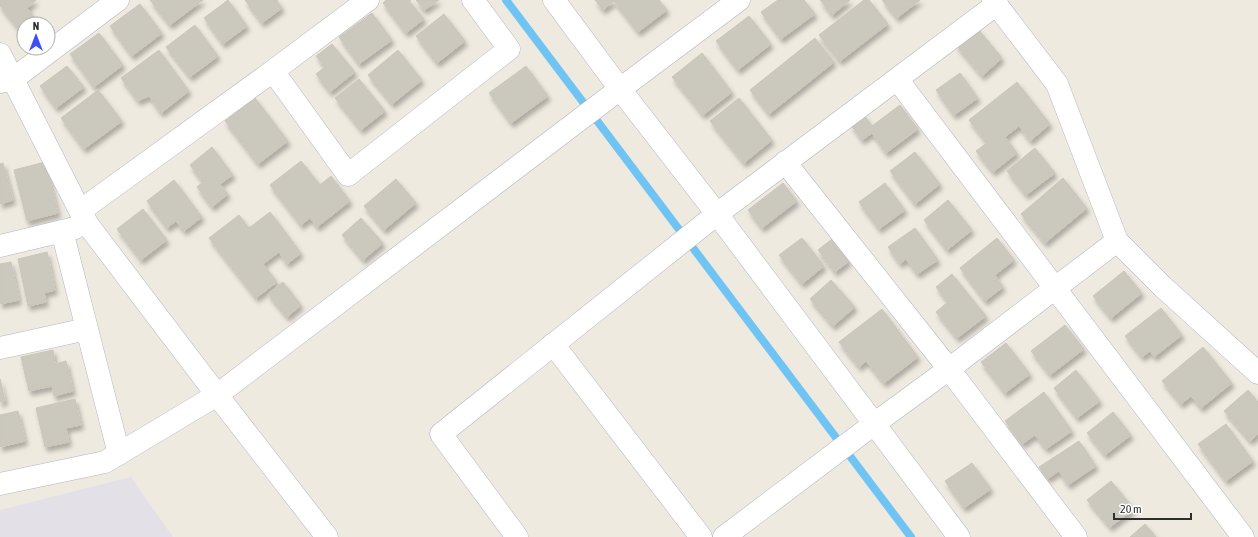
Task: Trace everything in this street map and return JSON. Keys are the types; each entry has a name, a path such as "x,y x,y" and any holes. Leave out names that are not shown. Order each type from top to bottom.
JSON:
{"street":[{"path":"6,80 118,0"},
{"path":"0,246 62,231 84,218 273,71 368,0"},
{"path":"273,71 348,175 508,49 473,0"},
{"path":"554,0 620,89 717,214 959,537"},
{"path":"0,484 105,462 217,395 739,0"},
{"path":"516,537 441,434 717,214 897,79 995,2 1057,84 1117,241 1163,286 1258,373"},
{"path":"0,54 6,80 84,218 217,395 327,537"},
{"path":"897,79 1243,537"},
{"path":"786,162 949,370 1076,537"},
{"path":"62,231 119,454"},
{"path":"724,537 874,424 949,370 1117,241"},
{"path":"0,348 87,330"},
{"path":"553,344 701,537"}],"shaded area":[{"path":"131,477 173,537 0,537 0,510"}],"building":[{"path":"0,0 36,0 27,8 33,16 16,16 16,26 0,6"},
{"path":"150,0 203,0 170,25"},
{"path":"228,0 247,26 223,44 204,18"},
{"path":"245,0 278,0 277,1 282,8 262,23"},
{"path":"386,0 411,0 409,1 424,19 406,33 383,3"},
{"path":"416,0 439,0 424,10"},
{"path":"595,0 659,0 667,10 638,32 614,1 603,10"},
{"path":"778,0 804,0 815,14 781,39 761,12"},
{"path":"820,0 850,0 832,15"},
{"path":"864,0 869,0 888,24 840,61 819,35"},
{"path":"882,0 920,0 897,18"},
{"path":"140,4 162,33 132,56 110,26"},
{"path":"372,13 392,40 359,64 339,37"},
{"path":"444,14 465,41 437,63 416,36"},
{"path":"749,16 771,44 738,70 716,41"},
{"path":"195,25 218,56 190,77 166,47"},
{"path":"977,28 1002,58 982,76 956,45"},
{"path":"99,33 123,65 94,87 70,54"},
{"path":"815,38 834,62 769,114 750,90"},
{"path":"332,44 355,72 330,92 316,74 325,67 316,56"},
{"path":"159,50 189,91 161,113 149,96 138,101 121,78"},
{"path":"398,50 422,80 392,104 368,75"},
{"path":"702,53 732,92 703,115 672,77"},
{"path":"67,66 84,87 56,108 40,86"},
{"path":"526,66 548,96 511,123 489,93"},
{"path":"960,73 978,98 954,115 936,90"},
{"path":"359,79 385,111 361,130 335,98"},
{"path":"1017,82 1050,124 1030,141 1019,126 1005,137 1017,153 993,172 976,151 987,143 969,120"},
{"path":"98,90 122,121 84,149 61,118"},
{"path":"255,98 288,141 258,164 225,121"},
{"path":"739,98 772,140 744,163 710,121"},
{"path":"900,105 918,129 886,153 872,133 862,140 851,125 864,115 872,126"},
{"path":"212,147 233,175 220,184 228,194 212,207 197,187 203,182 190,165"},
{"path":"1035,148 1055,173 1026,195 1007,171"},
{"path":"915,152 940,184 915,204 890,171"},
{"path":"301,161 320,185 331,176 350,201 317,227 310,218 301,225 270,185"},
{"path":"45,162 58,213 27,221 14,170"},
{"path":"3,163 13,200 0,204 0,164"},
{"path":"1063,178 1087,208 1045,243 1021,214"},
{"path":"396,179 416,203 384,230 364,206"},
{"path":"174,180 202,217 184,231 176,221 167,228 147,201"},
{"path":"783,183 797,201 762,228 748,210"},
{"path":"885,183 905,210 879,229 859,202"},
{"path":"948,200 972,230 947,250 924,220"},
{"path":"143,209 167,240 141,260 117,229"},
{"path":"270,212 301,253 287,264 279,252 263,264 277,282 256,298 209,238 239,215 249,228"},
{"path":"361,218 383,243 363,260 342,235"},
{"path":"915,228 938,260 917,274 906,259 900,264 888,247"},
{"path":"802,238 824,266 802,284 779,255"},
{"path":"997,238 1014,260 995,275 1003,287 985,301 960,268"},
{"path":"832,239 849,261 835,272 818,250"},
{"path":"47,252 55,290 44,293 46,302 28,306 18,259"},
{"path":"11,262 19,300 0,304 0,264"},
{"path":"1124,271 1142,293 1111,318 1093,296"},
{"path":"952,274 986,316 957,338 936,312 948,302 936,287"},
{"path":"831,280 855,307 833,326 810,299"},
{"path":"283,282 301,305 287,317 268,294"},
{"path":"1161,308 1182,335 1154,357 1150,351 1142,357 1125,336"},
{"path":"882,309 918,357 884,383 866,361 859,367 839,342"},
{"path":"1065,325 1084,349 1050,375 1031,351"},
{"path":"1006,343 1030,374 1005,393 981,362"},
{"path":"1203,347 1232,383 1201,408 1191,396 1181,404 1162,381"},
{"path":"53,350 55,364 66,361 73,391 54,396 52,386 29,391 21,357"},
{"path":"1076,370 1100,401 1077,418 1054,388"},
{"path":"0,379 5,401 0,402"},
{"path":"1248,390 1258,402 1258,434 1250,441 1224,411"},
{"path":"1044,392 1072,431 1046,449 1035,435 1022,444 1005,421"},
{"path":"75,399 81,425 66,428 69,442 45,447 36,408"},
{"path":"18,411 25,441 0,447 0,415"},
{"path":"1113,412 1131,435 1105,455 1087,433"},
{"path":"1226,424 1253,461 1226,481 1198,444"},
{"path":"1079,441 1096,466 1068,485 1059,471 1047,479 1039,467"},
{"path":"972,463 991,489 964,508 945,481"},
{"path":"1111,481 1134,509 1110,527 1087,500"},
{"path":"1145,524 1156,537 1130,537"}],"waterway":[{"path":"506,0 911,537"}]}
